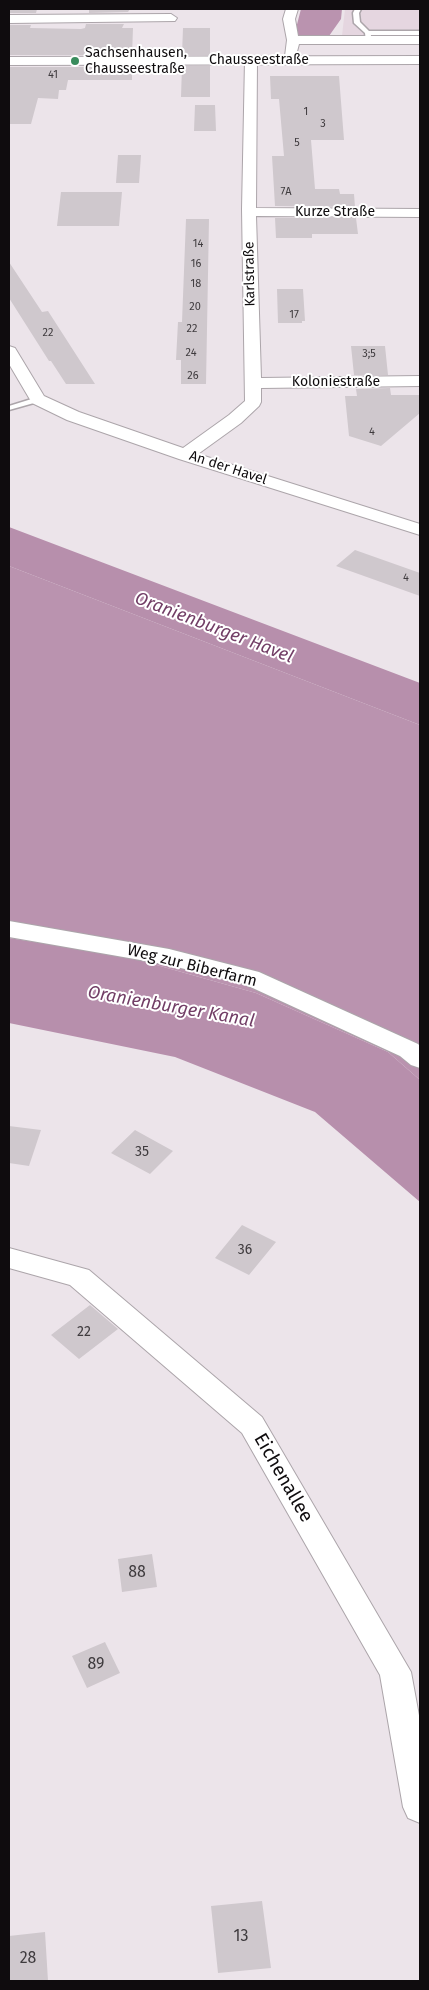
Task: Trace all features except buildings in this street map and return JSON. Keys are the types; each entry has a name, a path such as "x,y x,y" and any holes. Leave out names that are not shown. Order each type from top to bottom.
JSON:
{"main road":[{"name":"Chausseestraße","path":"9,61 420,60"}],"street":[{"path":"291,60 293,40 289,19 292,9"},
{"path":"9,19 170,18"},
{"name":"Chausseestraße","path":"293,40 368,36 420,40"},
{"name":"Karlstraße","path":"185,455 235,419 253,402 249,212 251,60"},
{"name":"Kurze Straße","path":"249,212 420,213"},
{"path":"9,351 38,399"},
{"name":"Koloniestraße","path":"252,383 420,381"},
{"name":"An der Havel","path":"38,399 73,416 185,455 420,530"},
{"name":"Weg zur Biberfarm","path":"9,929 168,956 251,978 409,1050 420,1059"},
{"name":"Eichenallee","path":"9,1258 79,1277 252,1424 396,1672 420,1807"}],"lane":[{"path":"358,9 356,23 368,36 420,33"},
{"path":"9,408 38,399"}],"shaded area":[{"path":"301,9 342,9 341,19 329,36 307,38 294,36"},
{"path":"345,9 420,9 420,36 342,36"},
{"path":"9,566 420,725 420,1080 388,1052 256,993 121,955 9,938"}],"water":[{"name":"Oranienburger Havel","path":"9,527 420,683 420,725 9,566"},
{"name":"Oranienburger Kanal","path":"9,938 121,955 256,993 388,1052 420,1080 420,1202 315,1112 175,1057 9,1023"}],"place":[{"name":"Sachsenhausen, Chausseestraße","path":"75,61"}]}
